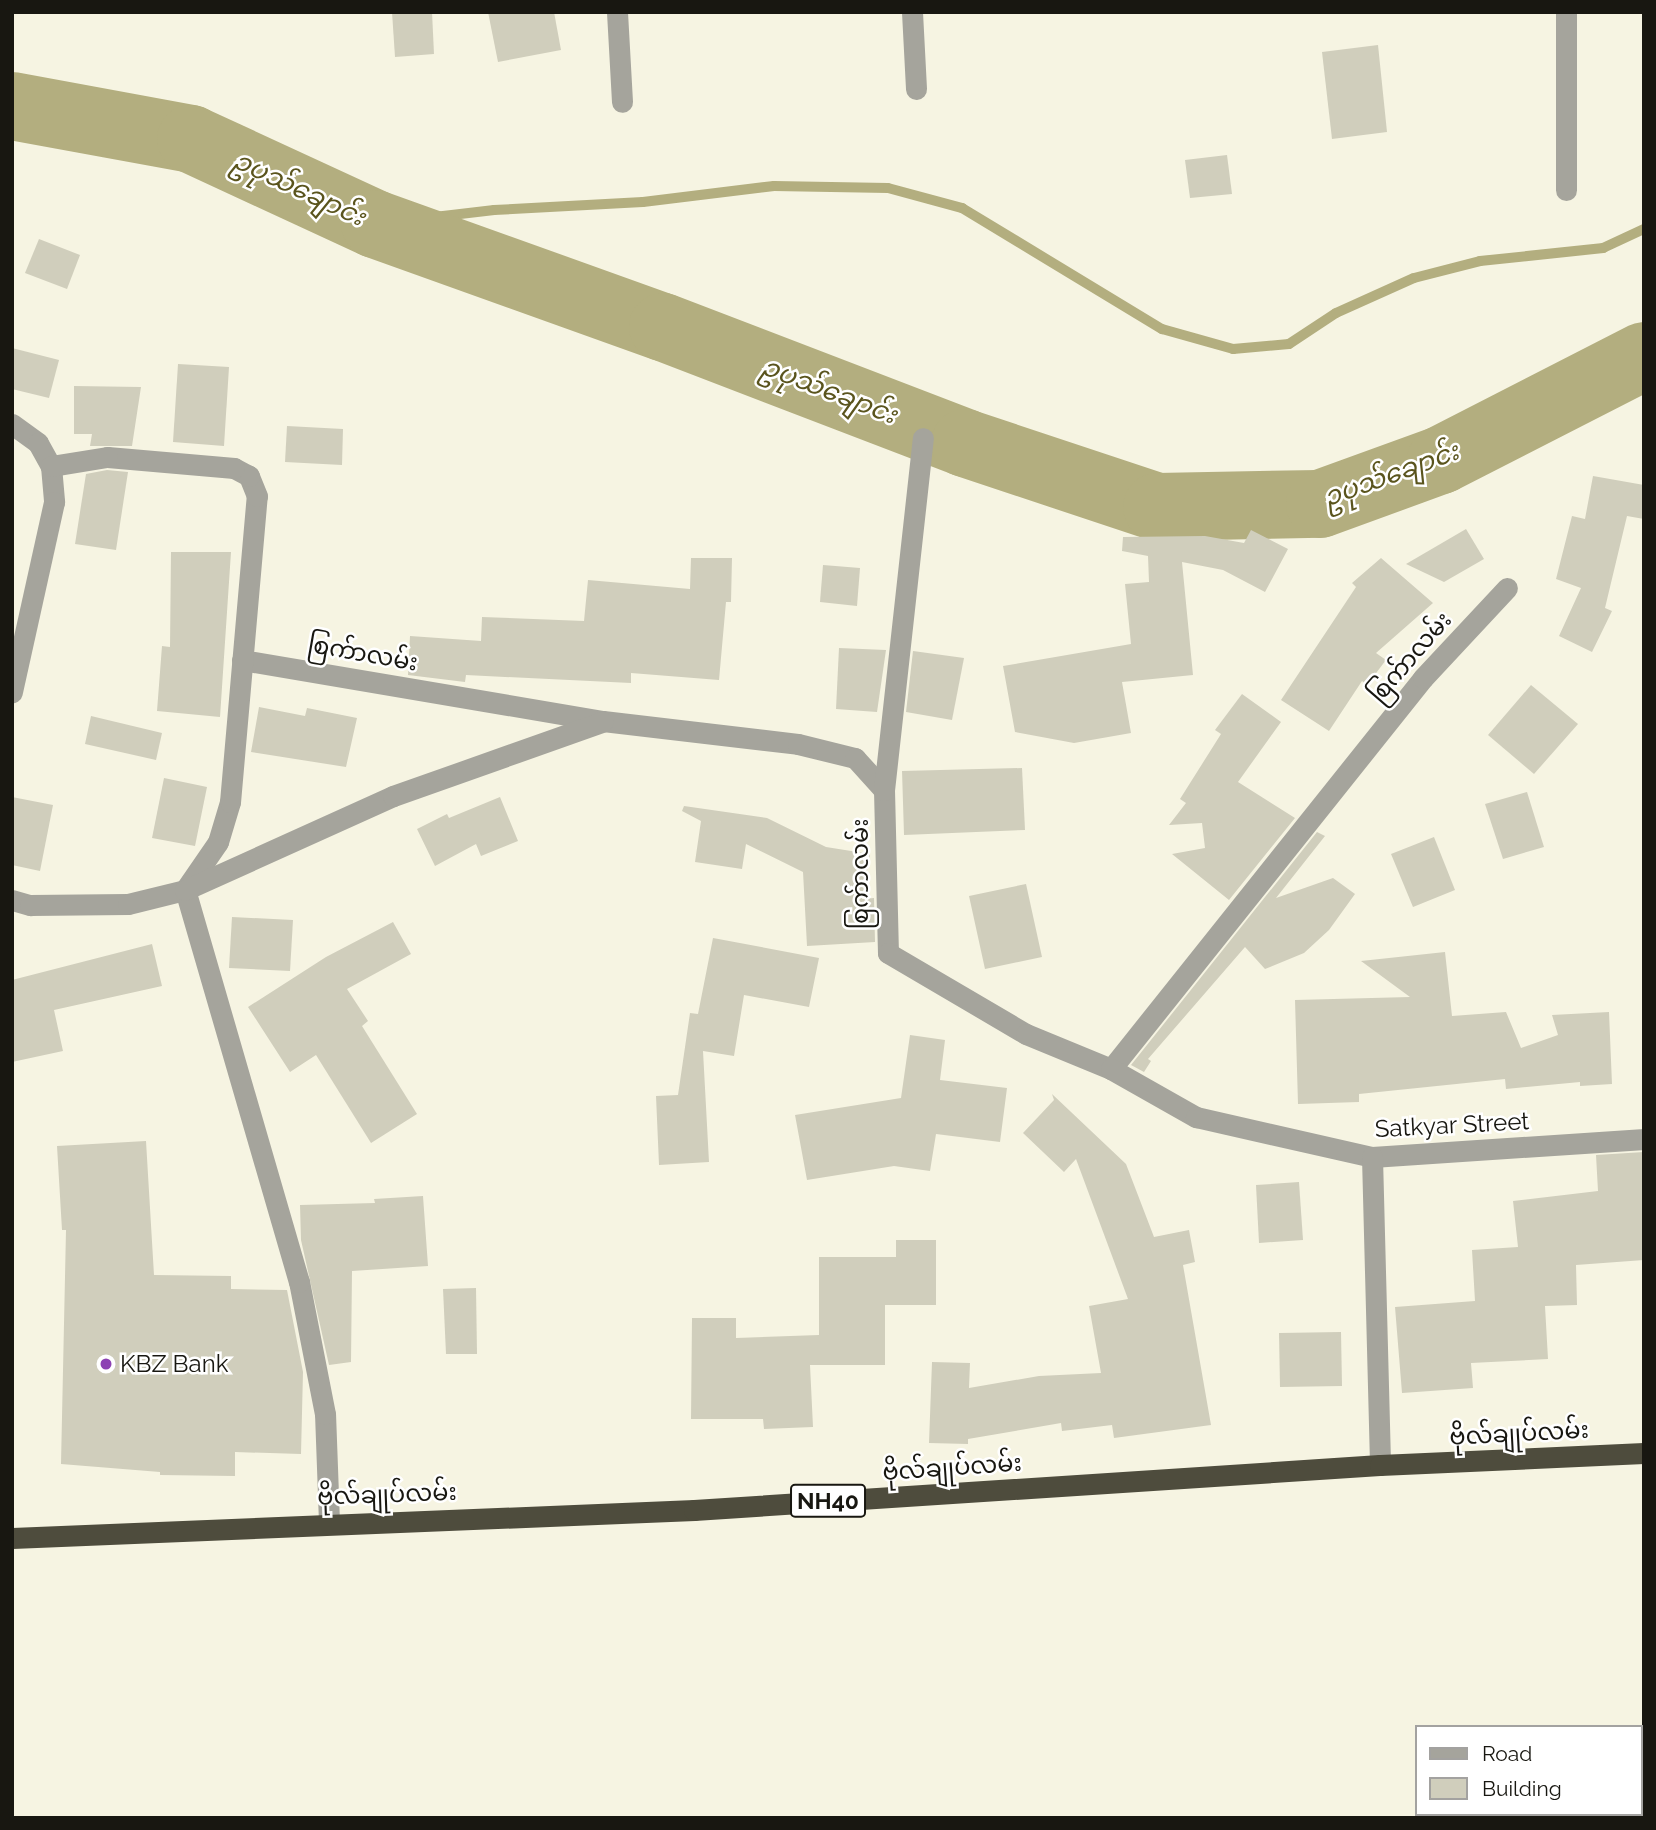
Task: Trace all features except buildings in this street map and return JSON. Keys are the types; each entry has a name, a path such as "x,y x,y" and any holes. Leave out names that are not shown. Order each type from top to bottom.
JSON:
{"highway":[{"name":"ဗိုလ်ချုပ်လမ်း","path":"12,1538 329,1522 694,1510 1380,1465 1644,1453"}],"street":[{"path":"617,12 622,102"},
{"path":"912,12 916,89"},
{"path":"1566,12 1566,190"},
{"path":"12,424 38,443 51,466 54,502 12,692"},
{"path":"884,790 923,438"},
{"path":"51,466 107,457 234,468 249,476 257,496 230,802 218,842 185,890"},
{"name":"စြက်ာလမ်း","path":"242,660 603,721 798,744 855,758 884,790 888,953 1027,1034 1111,1069 1423,678 1507,587"},
{"path":"12,900 30,905 128,904 185,890 393,796 603,721"},
{"path":"185,890 299,1282 325,1414 329,1522"},
{"name":"Satkyar Street","path":"1111,1069 1196,1117 1372,1157 1644,1139"},
{"path":"1372,1157 1380,1465"}],"waterway":[{"name":"ဥပုသ်ချောင်း","path":"12,106 191,139 375,224 663,327 965,443 1157,507 1320,504 1441,460 1644,356"},
{"path":"375,224 494,210 643,202 774,186 888,188 962,208 1162,329 1233,349 1289,344 1336,313 1414,278 1480,261 1603,248 1644,229"}],"place":[{"name":"KBZ Bank","path":"106,1364"}]}
